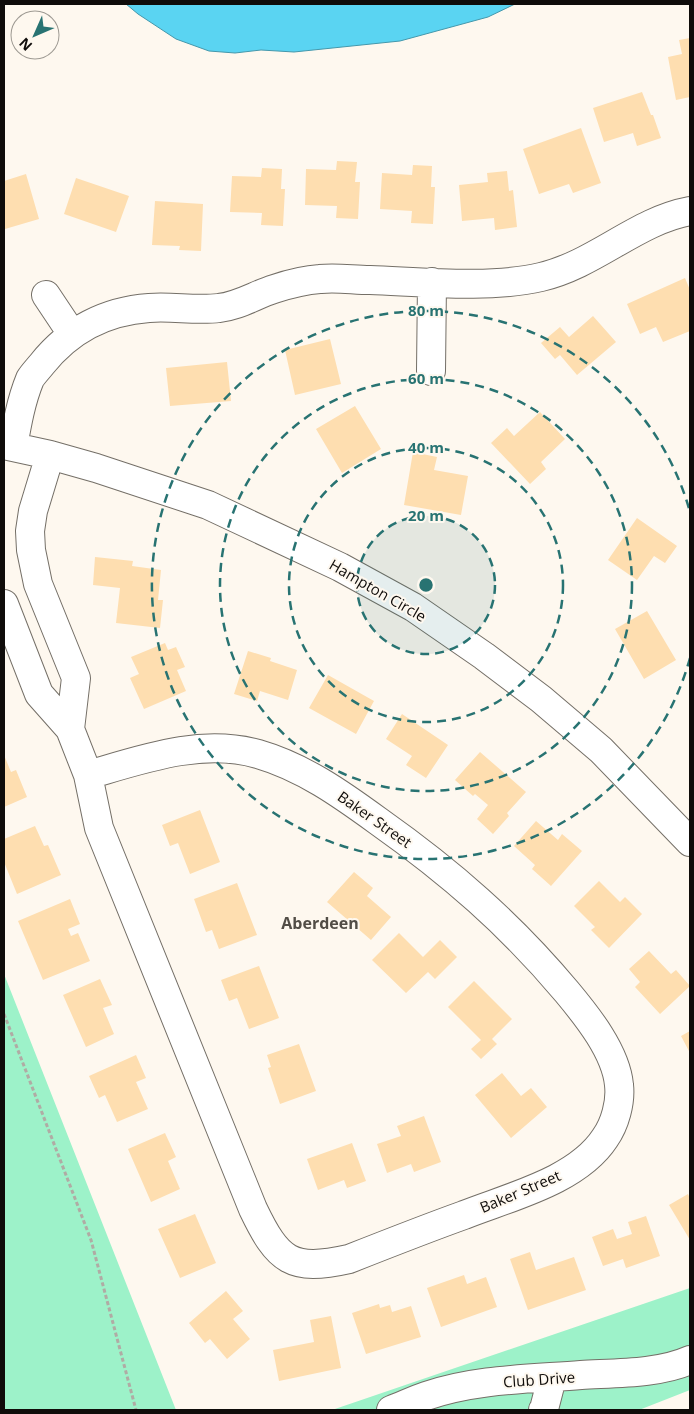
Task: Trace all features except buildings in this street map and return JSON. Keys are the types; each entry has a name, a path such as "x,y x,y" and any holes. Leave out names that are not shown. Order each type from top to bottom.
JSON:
{"street":[{"path":"7,450 31,377 49,354 72,334 103,317 123,311 151,308 203,310 223,307 239,304 274,289 321,278 472,284 542,277 586,261 650,224 690,211"},
{"path":"431,371 432,282"},
{"path":"46,295 72,334"},
{"name":"Hampton Circle","path":"7,450 50,455 113,473 208,505 340,567 413,607 484,656 564,718 601,750 690,842"},
{"name":"Baker Street","path":"50,455 33,511 30,531 31,550 38,584 76,678 70,729"},
{"path":"4,593 38,584"},
{"name":"Baker Street","path":"4,604 39,694 70,729 88,775 99,828 253,1209 266,1236 280,1254 292,1261 310,1265 326,1264 349,1258 543,1184 576,1166 594,1152 606,1138 614,1122 620,1084 603,1041 585,1014 501,920 472,893 410,844 352,802 317,779 281,762 258,754 230,748 170,752 88,775"},
{"name":"Club Drive","path":"396,1409 427,1396 459,1388 496,1382 635,1371 671,1366 690,1360"},
{"path":"543,1410 552,1378"}],"path":[{"path":"4,1014 91,1240 136,1410"}],"green space":[{"path":"4,974 176,1410 4,1410"},
{"path":"690,1288 690,1390 639,1410 332,1410"}],"water":[{"path":"126,4 515,4 488,17 400,41 294,52 261,50 235,53 209,51 176,39"}],"district":[{"name":"Aberdeen","path":"320,923"}]}
